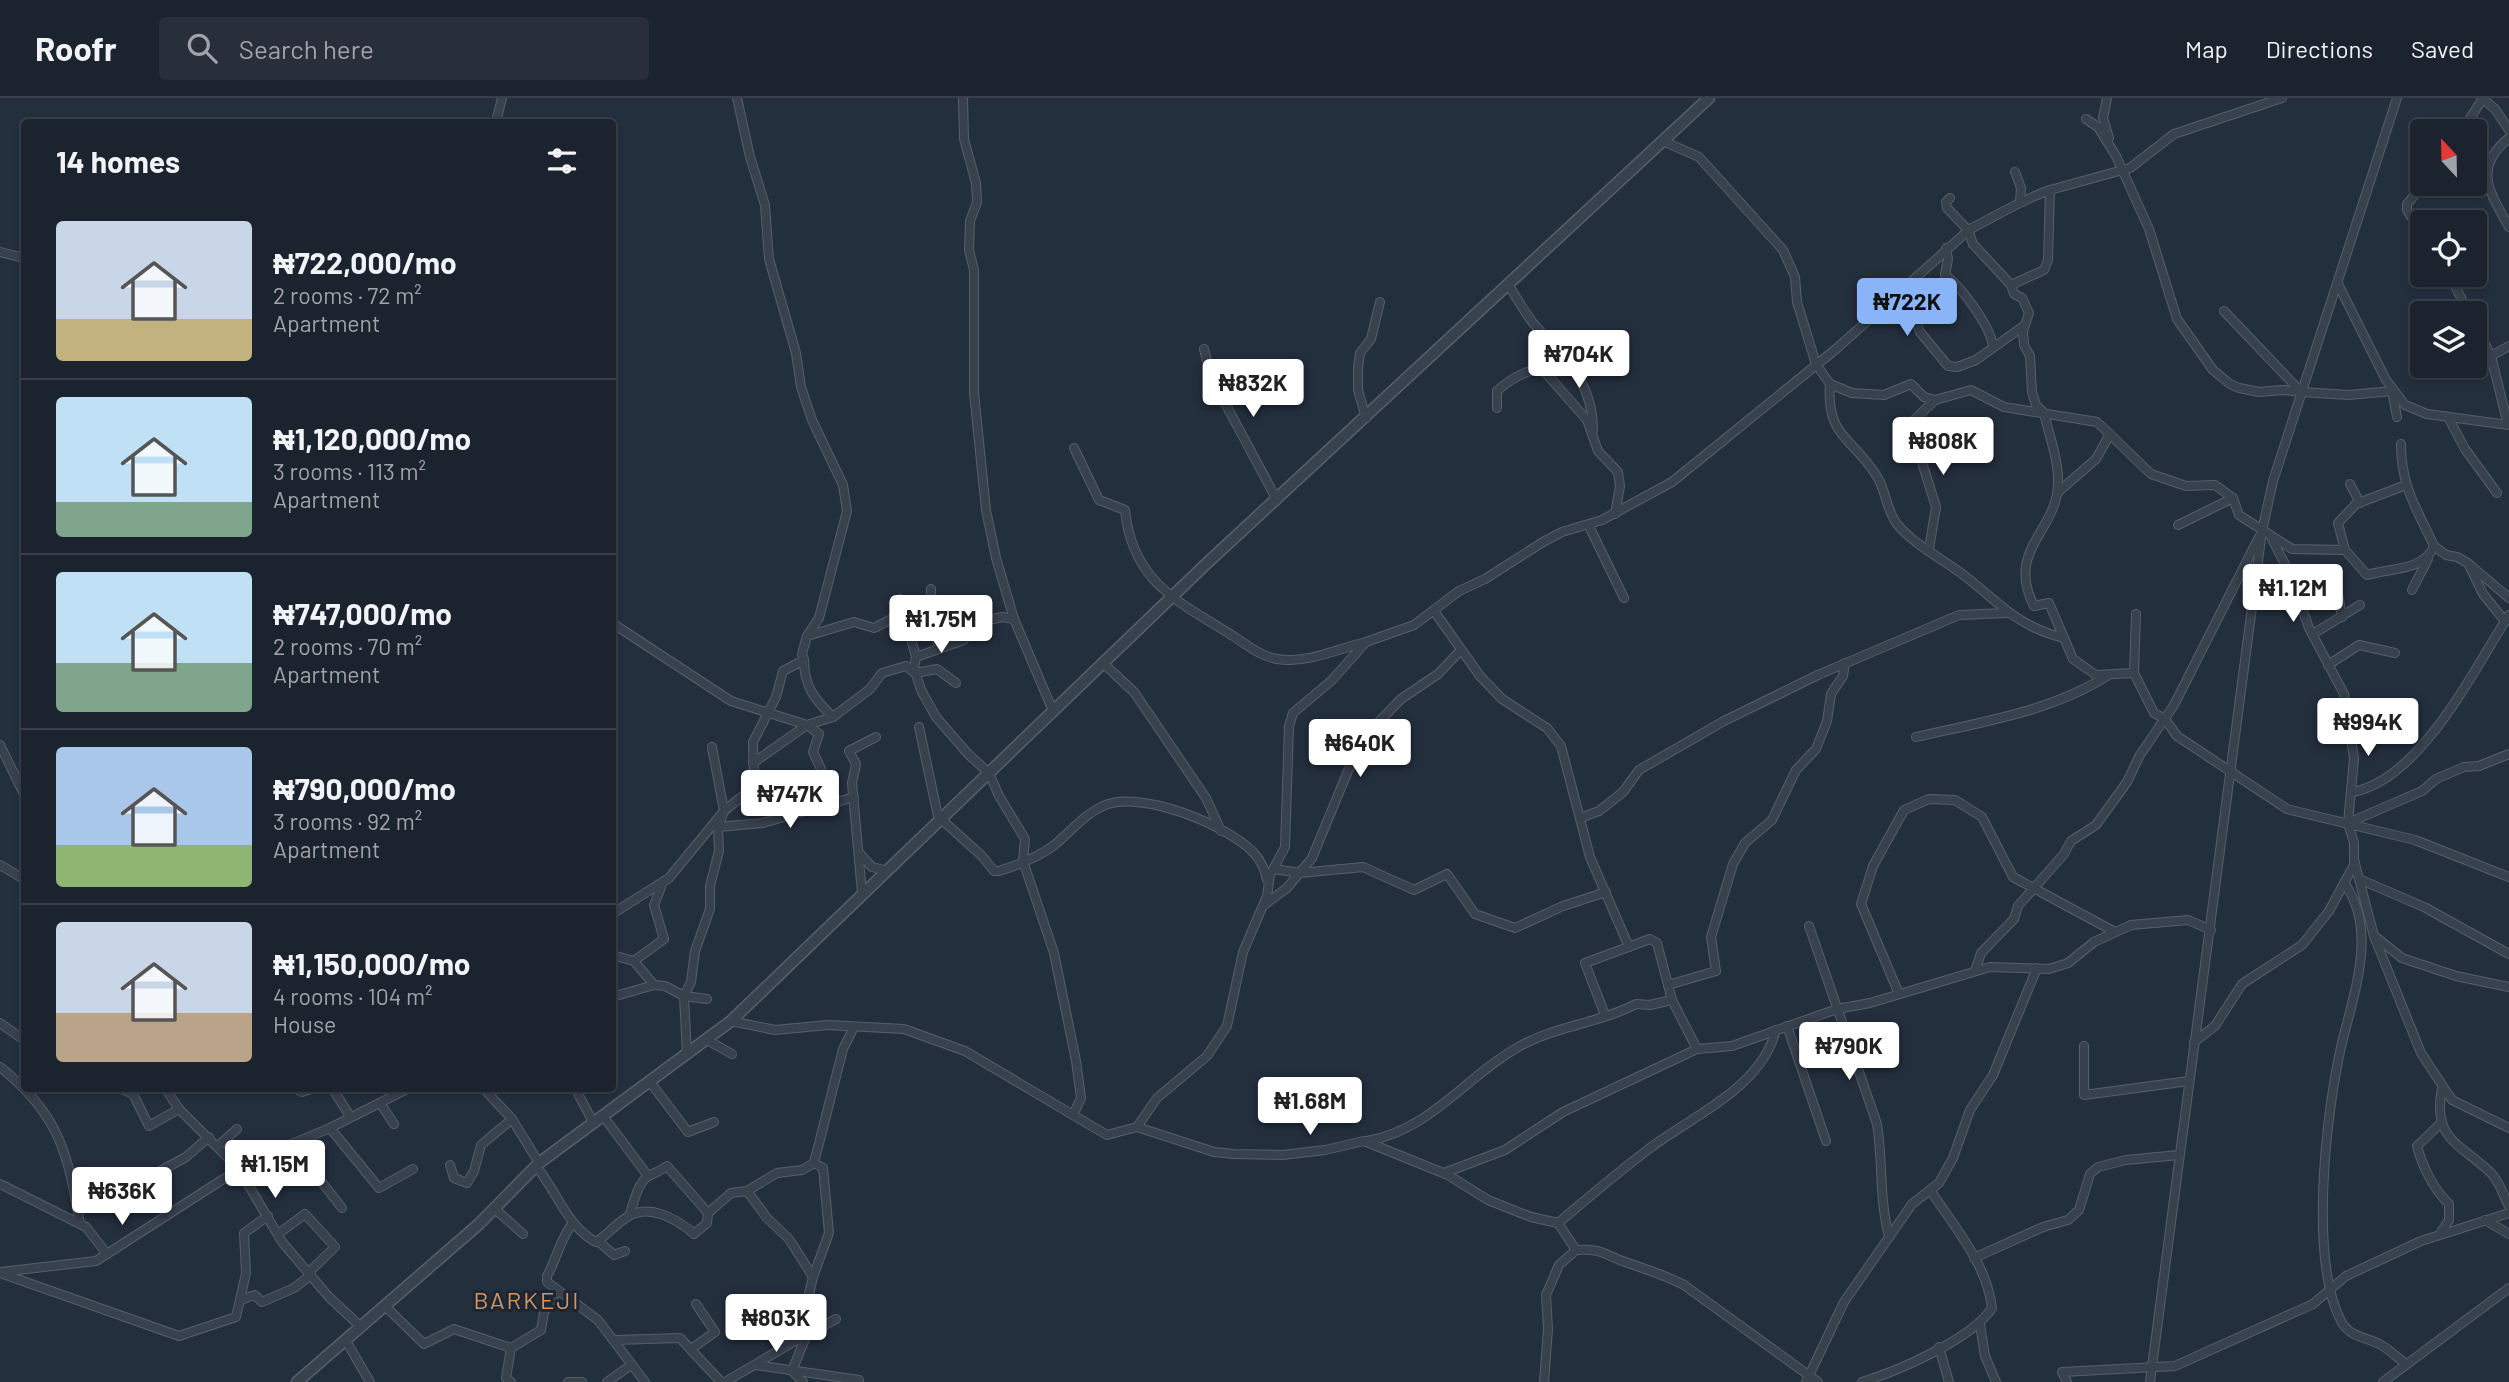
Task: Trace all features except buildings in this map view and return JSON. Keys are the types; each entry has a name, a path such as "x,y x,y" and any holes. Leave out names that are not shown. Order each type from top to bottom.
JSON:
{"street":[{"path":"497,119 502,98"},
{"path":"737,98 750,157 765,205 769,259 796,353 801,387 812,420 843,485 847,511 819,618 807,636 802,654 805,683 814,699 833,717"},
{"path":"963,98 964,139 976,183 977,202 970,221 969,250 974,270 974,393 986,510 996,558 1014,619 1054,711"},
{"path":"297,1382 495,1209 538,1165 731,1021 1171,598 1709,98"},
{"path":"2107,98 2103,118 2122,170"},
{"path":"1074,447 1099,500 1125,510 1128,537 1156,585 1171,598 1255,651 1274,659 1310,659 1414,625 1459,591 1485,579 1543,542 1562,532 1589,526 1615,514 1682,474 1714,444 1816,364 1968,230 2020,202 2050,190 2130,168 2174,134 2282,98"},
{"path":"2150,1382 2262,531 2273,481 2397,98"},
{"path":"2469,119 2482,98 2495,109 2509,130"},
{"path":"2085,119 2106,136 2149,229 2177,319 2213,370 2230,384 2259,393 2283,390 2349,395 2392,391"},
{"path":"2509,138 2497,148 2488,163 2487,189 2509,227"},
{"path":"1663,141 1693,153 1704,162 1721,178 1735,200 1783,250 1794,277 1797,302 1816,364 1830,384 1833,418 1842,438 1878,477 1897,524 2007,612 2036,631 2064,638"},
{"path":"2015,172 2021,188 2020,202"},
{"path":"2011,285 2044,270 2048,260 2050,190"},
{"path":"2410,215 2407,204 2414,196"},
{"path":"1950,198 1946,202 1947,208 1968,230 1973,244 2011,285 2014,294 2022,298 2029,313 2024,345 2029,356 2032,392 2036,405 2044,414 2057,473 2057,493"},
{"path":"1945,248 1948,259 1945,275 1967,295 1973,310 1989,331 1993,345"},
{"path":"0,252 21,257"},
{"path":"2338,284 2392,391 2397,417"},
{"path":"1509,286 1533,323 1568,359 1591,404 1593,434 1598,451 1618,472 1620,486 1615,514"},
{"path":"1903,286 1920,332 1948,366 1967,365 2025,325"},
{"path":"1366,418 1358,390 1358,368 1360,353 1371,339 1380,302"},
{"path":"2224,311 2301,392"},
{"path":"2491,356 2509,346"},
{"path":"2392,391 2406,405 2427,414 2509,425 2487,348"},
{"path":"1204,349 1211,377 1277,500"},
{"path":"1497,408 1497,391 1532,369 1538,369 1545,371 1578,408 1593,434"},
{"path":"1830,384 1852,393 1884,395 1911,384 1924,397 1935,400"},
{"path":"1929,550 1936,507 1914,437 1914,421 1935,400 1971,390 2004,407 2098,422 2151,474 2186,486 2215,485 2233,498 2239,515 2292,549 2345,550"},
{"path":"2448,417 2465,449 2497,493"},
{"path":"2107,676 2096,675 2073,660 2049,603 2034,606 2024,587 2026,561 2057,493 2096,458 2110,434"},
{"path":"2401,444 2401,471 2434,546 2445,555 2457,557 2468,564 2509,598"},
{"path":"2350,484 2360,503"},
{"path":"2406,485 2347,511 2338,523 2345,550 2367,575 2422,563 2430,557"},
{"path":"2178,525 2233,498"},
{"path":"1589,526 1624,598"},
{"path":"1975,971 1981,953 2014,919 2018,906 2064,854 2071,841 2096,825 2127,782 2140,755 2165,719 2262,531"},
{"path":"2272,538 2289,572 2313,634 2344,694 2354,758 2353,792 2348,822 2355,863 2369,906 2374,936 2421,1054 2442,1088 2463,1107 2509,1128"},
{"path":"2412,590 2434,546"},
{"path":"2353,792 2372,788 2434,732 2507,618 2483,594 2468,564"},
{"path":"2335,576 2342,617"},
{"path":"931,589 931,613 939,648"},
{"path":"900,599 916,657 915,673"},
{"path":"2313,634 2360,606"},
{"path":"1433,611 1502,699 1547,728 1561,746 1590,857 1629,947"},
{"path":"1580,818 1599,811 1623,792 1639,770 1724,721 1845,663 1959,614 2007,612"},
{"path":"807,636 854,622 874,628 903,613"},
{"path":"2136,614 2134,673 2154,713 2165,719 2177,736 2287,808 2415,840 2509,877"},
{"path":"916,657 964,640 970,624 1002,617 1014,619"},
{"path":"616,626 732,701 807,725 818,734 813,752 837,803"},
{"path":"1137,1127 1157,1098 1207,1055 1227,1026 1243,952 1285,847 1289,726 1293,713 1331,681 1366,642"},
{"path":"2328,665 2359,645 2396,653"},
{"path":"1264,905 1287,888 1312,858 1348,771 1368,733 1401,699 1438,674 1461,650"},
{"path":"616,911 663,882 724,811 754,787 753,742 769,711 783,671 804,660"},
{"path":"1103,663 1135,692 1206,798 1222,831"},
{"path":"1668,985 1716,971 1711,937 1733,864 1745,843 1772,820 1796,770 1816,749 1827,720 1831,694 1843,676 1845,663"},
{"path":"753,763 807,725 833,717 870,689 882,673 906,666 915,673 936,717 968,754 989,773 999,796 1025,839 1023,863 1059,975 1080,1090 1081,1098 1073,1115"},
{"path":"915,673 937,668 956,683"},
{"path":"1916,737 2043,706 2083,692 2107,676 2124,671 2134,673"},
{"path":"919,727 940,820 982,856 994,871 1023,863 1055,845 1085,817 1105,804 1152,804 1171,808 1222,831 1253,852 1264,866 1269,886"},
{"path":"862,893 854,797 856,764 849,751 876,737"},
{"path":"0,745 21,788"},
{"path":"687,1054 684,996 691,982 695,951 710,909 709,886 719,851 718,827 724,811 712,747"},
{"path":"2348,822 2422,791 2436,779 2464,767 2479,766 2509,754"},
{"path":"718,827 763,823 854,797"},
{"path":"1899,994 1861,904 1873,866 1904,810 1929,799 1955,800 1982,817 2013,877 2115,932"},
{"path":"860,854 872,867 888,871"},
{"path":"2194,1042 2215,1026 2242,984 2302,945 2329,911 2355,863"},
{"path":"0,865 21,877"},
{"path":"1274,869 1300,873 1363,867 1414,891 1447,874 1475,914 1515,928 1563,906 1606,892"},
{"path":"2359,879 2424,907 2509,954"},
{"path":"634,961 664,939 654,905 663,882"},
{"path":"2344,883 2354,897 2361,936 2358,988 2341,1048 2323,1155 2326,1247 2331,1292 2341,1321 2351,1332 2380,1344 2406,1364"},
{"path":"1444,1173 1506,1150 1563,1112 1697,1049 1732,1046 1837,1009 1990,967 2049,969 2068,962 2094,942 2130,925 2188,920 2211,930"},
{"path":"1808,926 1877,1124 1882,1158 1881,1198 1889,1236"},
{"path":"2374,936 2402,958 2456,976 2509,987"},
{"path":"1605,1015 1586,963 1650,939 1657,943 1672,1000 1697,1049"},
{"path":"616,956 634,961 654,985"},
{"path":"1807,1379 1844,1301 1912,1204 1939,1183 1953,1158 1970,1110 1993,1075 2037,968"},
{"path":"616,996 654,985 665,986 684,996 706,999"},
{"path":"731,1021 775,1030 828,1025 904,1029 965,1051 1107,1135 1137,1127 1214,1152 1283,1155 1384,1138 1428,1117 1523,1044 1636,1004 1650,1005 1672,1000"},
{"path":"0,1023 21,1038"},
{"path":"1787,1026 1826,1141"},
{"path":"598,1241 629,1216 648,1213 669,1217 694,1234 707,1223 708,1213 731,1193 747,1191 777,1173 802,1170 814,1163 843,1049 855,1027"},
{"path":"1558,1223 1647,1150 1685,1122 1716,1106 1771,1050 1776,1030"},
{"path":"707,1040 732,1054"},
{"path":"2084,1046 2084,1095 2189,1081"},
{"path":"0,1067 21,1085"},
{"path":"650,1082 688,1132 714,1122"},
{"path":"2442,1088 2438,1110 2450,1141 2491,1172 2509,1206"},
{"path":"28,1092 57,1132 70,1163 80,1224"},
{"path":"128,1092 133,1094 149,1126 179,1109"},
{"path":"167,1092 179,1109 239,1170 278,1234 329,1297 361,1327"},
{"path":"334,1092 349,1116"},
{"path":"0,1273 96,1261 260,1157 330,1128 349,1116 401,1092"},
{"path":"487,1092 512,1119 573,1223 590,1239 598,1241 614,1255 625,1251"},
{"path":"578,1092 648,1176"},
{"path":"380,1103 394,1124"},
{"path":"450,1165 454,1178 467,1183 474,1171 481,1144 512,1119"},
{"path":"2439,1234 2449,1220 2449,1204 2439,1195 2417,1146 2441,1123"},
{"path":"330,1128 379,1188 413,1169"},
{"path":"218,1146 237,1129"},
{"path":"162,1170 186,1157 209,1137"},
{"path":"1364,1141 1444,1173 1488,1200 1531,1217 1558,1223 1576,1250"},
{"path":"292,1143 342,1208"},
{"path":"1974,1258 2043,1227 2068,1220 2079,1210 2090,1174 2098,1167 2126,1160 2179,1155"},
{"path":"807,1335 801,1328 813,1277 829,1233 830,1219 825,1173 814,1163"},
{"path":"629,1216 638,1189 648,1176 659,1173 667,1166 708,1213"},
{"path":"0,1184 80,1224 107,1254"},
{"path":"1862,1382 1899,1371 1980,1325 1992,1308 1991,1294 1968,1242 1930,1190"},
{"path":"747,1191 767,1218 789,1239 813,1277"},
{"path":"495,1209 523,1234"},
{"path":"2067,1382 2062,1372 2175,1366 2224,1347 2314,1304 2331,1292 2346,1276 2439,1234 2509,1213"},
{"path":"240,1300 255,1295 262,1302 294,1288 335,1247 305,1214 278,1234"},
{"path":"0,1273 179,1336 236,1317 246,1273 244,1233 268,1216"},
{"path":"2485,1220 2509,1234"},
{"path":"573,1223 566,1231 565,1241 547,1276 547,1282 598,1320 645,1382"},
{"path":"1544,1382 1548,1329 1546,1295 1559,1265 1576,1250 1591,1249 1610,1253 1625,1262 1660,1272 1684,1285 1807,1379 1818,1382"},
{"path":"2383,1382 2509,1288"},
{"path":"385,1307 424,1344 454,1329 511,1348 541,1330 544,1312 557,1291"},
{"path":"691,1349 715,1332 696,1304"},
{"path":"615,1340 680,1338 723,1382 836,1320"},
{"path":"1980,1325 1985,1356 1996,1382"},
{"path":"792,1371 807,1335"},
{"path":"346,1341 370,1382"},
{"path":"1939,1347 1949,1382"},
{"path":"511,1348 506,1378 511,1382"},
{"path":"607,1382 631,1364"},
{"path":"755,1365 859,1380"},
{"path":"792,1371 803,1382"},
{"path":"568,1382 582,1382"}],"district":[{"name":"BARKEJI","path":"527,1299"}]}
